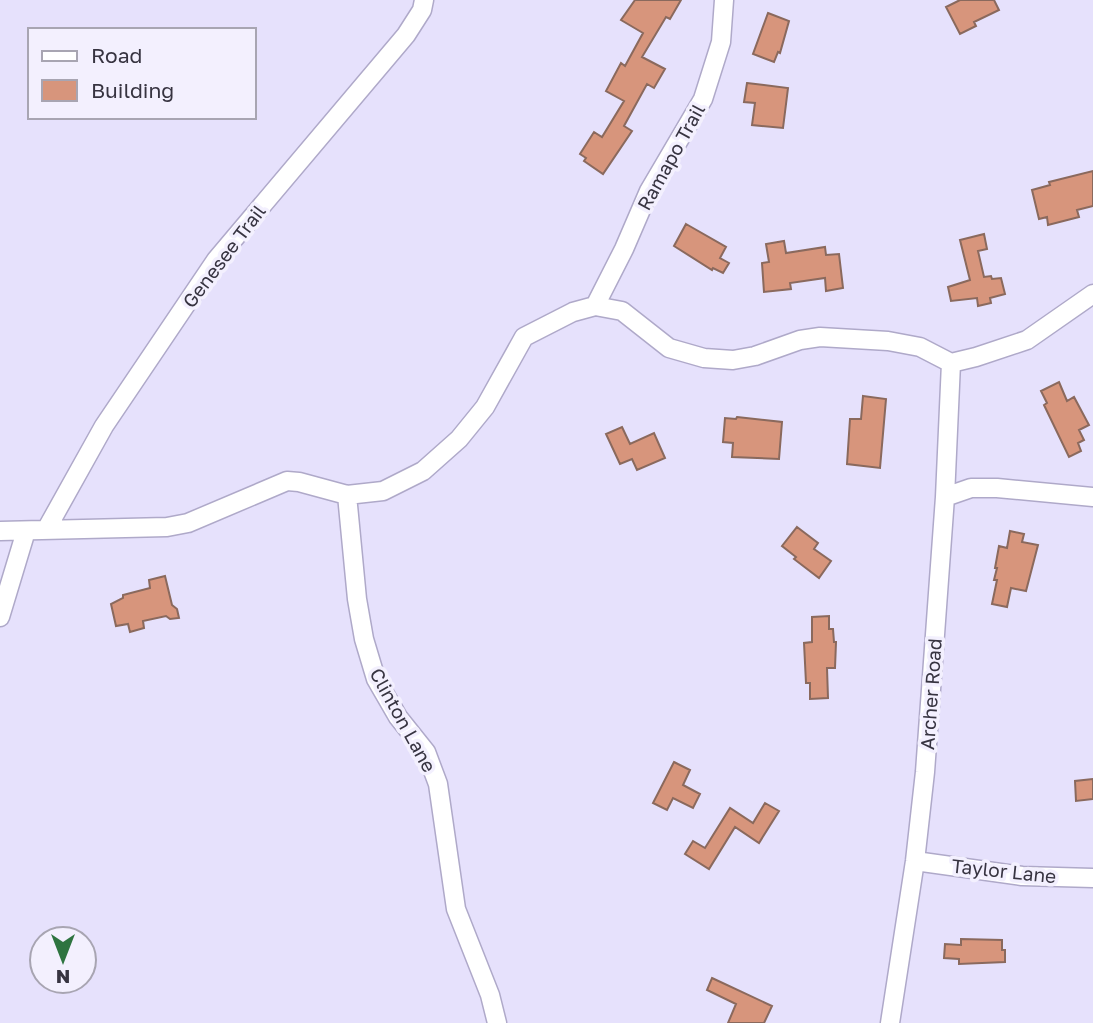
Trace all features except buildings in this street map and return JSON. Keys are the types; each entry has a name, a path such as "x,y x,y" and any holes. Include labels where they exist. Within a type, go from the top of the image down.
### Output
{"street":[{"name":"Genesee Trail","path":"46,530 104,426 216,260 406,35 422,10 425,0"},
{"name":"Ramapo Trail","path":"595,306 649,191 703,99 721,42 724,0"},
{"path":"0,531 167,527 188,523 287,481 346,495 383,491 423,471 459,439 485,407 524,337 572,312 595,306 622,311 669,348 704,358 733,360 755,356 800,340 820,337 888,341 920,347 951,363 1027,340 1093,294"},
{"name":"Archer Road","path":"890,1023 915,861 925,772 945,497 951,363"},
{"path":"945,497 971,488 997,488 1093,497"},
{"name":"Clinton Lane","path":"346,495 363,639 376,679 398,717 426,752 438,784 456,909 491,995 497,1023"},
{"path":"0,617 26,531"},
{"name":"Taylor Lane","path":"915,861 1022,876 1093,878"}]}
